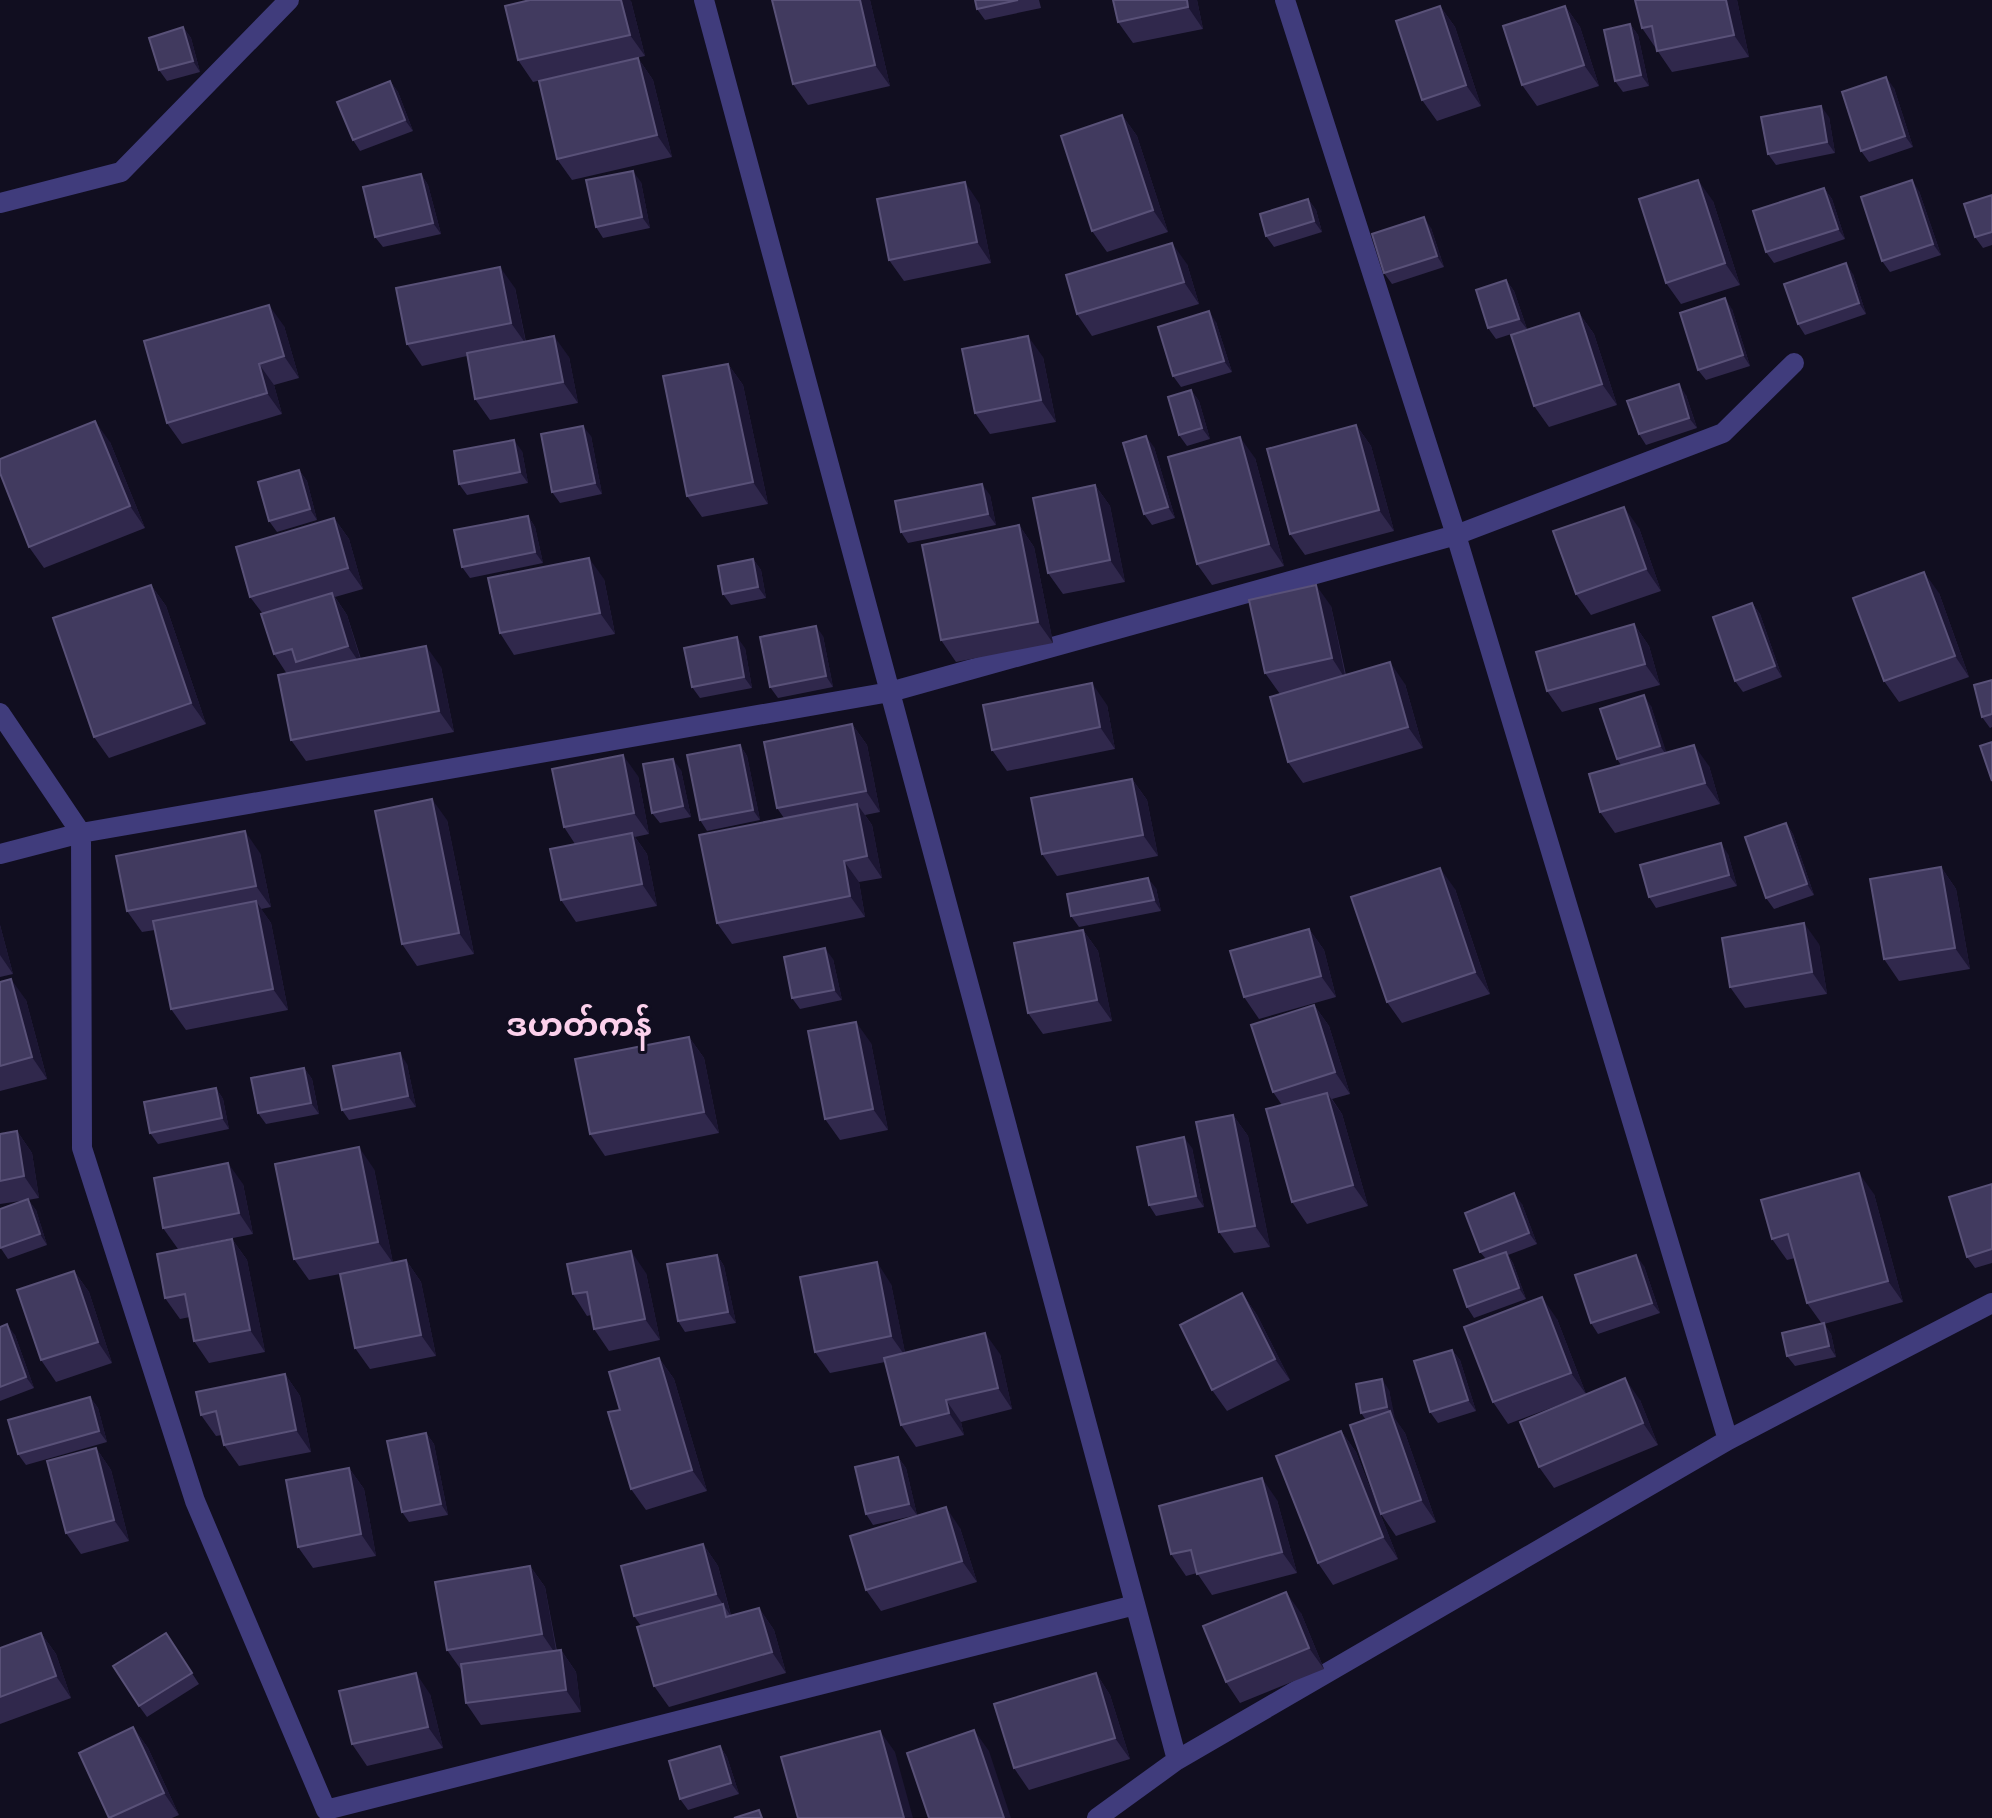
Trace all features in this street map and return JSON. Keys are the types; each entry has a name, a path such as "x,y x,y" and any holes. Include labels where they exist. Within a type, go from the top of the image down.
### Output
{"street":[{"path":"0,203 121,172 289,0"},
{"path":"704,0 1177,1760"},
{"path":"1285,0 1456,535 1728,1440"},
{"path":"0,854 81,833 890,692 1456,535 1723,433 1794,363"},
{"path":"0,713 81,833 82,1148 195,1501 326,1810 1135,1605"},
{"path":"1097,1818 1177,1760 1728,1440 1992,1303"}],"building":[{"path":"530,0 621,0 630,35 518,60 505,6"},
{"path":"772,0 860,0 875,65 793,84"},
{"path":"975,0 1018,0 977,9"},
{"path":"1113,0 1187,0 1188,7 1118,22"},
{"path":"1635,0 1726,0 1734,35 1657,51 1652,26 1642,28"},
{"path":"1440,6 1466,85 1422,100 1396,21"},
{"path":"1565,6 1584,65 1522,85 1503,26"},
{"path":"1630,24 1641,75 1615,81 1604,30"},
{"path":"183,27 193,61 159,70 149,38"},
{"path":"638,58 657,135 557,159 539,81"},
{"path":"1886,77 1905,136 1861,151 1842,92"},
{"path":"390,81 405,120 353,140 337,102"},
{"path":"1821,106 1827,142 1768,154 1761,117"},
{"path":"1122,115 1153,210 1092,231 1061,136"},
{"path":"633,171 642,217 596,227 586,180"},
{"path":"421,174 433,223 375,237 363,187"},
{"path":"1698,180 1725,263 1666,283 1639,199"},
{"path":"1912,180 1933,244 1882,261 1861,197"},
{"path":"965,182 977,242 889,260 877,199"},
{"path":"1824,188 1838,229 1766,252 1753,211"},
{"path":"1992,195 1992,232 1975,237 1964,204"},
{"path":"1308,199 1314,221 1266,236 1260,214"},
{"path":"1424,217 1437,256 1384,273 1372,234"},
{"path":"1172,243 1184,282 1077,314 1066,275"},
{"path":"1846,263 1859,303 1798,324 1784,284"},
{"path":"500,267 511,323 407,344 396,288"},
{"path":"1506,280 1519,319 1488,328 1476,290"},
{"path":"1725,298 1743,355 1698,370 1680,313"},
{"path":"269,305 284,356 259,364 267,393 167,423 144,341"},
{"path":"1209,311 1224,361 1173,376 1158,327"},
{"path":"1579,313 1602,384 1534,406 1511,335"},
{"path":"554,336 563,382 475,399 467,353"},
{"path":"1028,336 1041,400 975,413 962,349"},
{"path":"728,364 753,482 687,496 663,376"},
{"path":"1679,384 1689,418 1639,434 1627,401"},
{"path":"1191,390 1202,428 1179,435 1168,397"},
{"path":"95,421 130,506 29,547 0,473 0,459"},
{"path":"1356,425 1379,510 1290,534 1267,449"},
{"path":"583,426 595,483 552,492 541,434"},
{"path":"1146,436 1168,507 1144,514 1123,443"},
{"path":"1240,437 1269,544 1197,564 1168,457"},
{"path":"514,440 520,472 459,484 454,451"},
{"path":"299,470 310,509 269,521 258,482"},
{"path":"982,484 988,514 901,532 895,501"},
{"path":"1095,485 1110,560 1048,573 1033,498"},
{"path":"1624,507 1646,569 1576,594 1553,531"},
{"path":"528,516 535,552 462,567 454,530"},
{"path":"334,518 348,568 250,597 236,547"},
{"path":"1019,525 1038,622 941,640 922,545"},
{"path":"589,558 600,613 500,633 488,578"},
{"path":"753,559 758,587 723,594 718,566"},
{"path":"1924,572 1955,656 1884,681 1853,598"},
{"path":"151,585 191,703 94,737 53,618"},
{"path":"1316,585 1332,658 1265,673 1249,600"},
{"path":"332,593 348,646 296,662 292,649 274,654 261,614"},
{"path":"1752,603 1775,666 1735,681 1713,617"},
{"path":"1634,624 1645,664 1547,691 1536,652"},
{"path":"816,626 826,676 770,687 760,637"},
{"path":"737,637 744,677 692,687 684,648"},
{"path":"426,646 439,711 291,740 278,675"},
{"path":"1390,662 1408,727 1288,762 1270,697"},
{"path":"1992,680 1992,714 1982,717 1974,685"},
{"path":"1092,683 1100,727 992,750 983,705"},
{"path":"1644,695 1660,746 1617,759 1600,709"},
{"path":"852,724 866,791 777,808 764,742"},
{"path":"1992,742 1992,781 1980,746"},
{"path":"740,745 753,810 700,820 687,755"},
{"path":"1694,745 1705,783 1600,812 1589,774"},
{"path":"623,755 634,813 564,827 552,769"},
{"path":"673,759 683,806 652,813 643,764"},
{"path":"1132,779 1143,835 1042,854 1031,798"},
{"path":"432,799 459,933 402,944 375,811"},
{"path":"857,804 867,856 844,861 850,896 717,923 699,835"},
{"path":"1786,823 1807,884 1766,898 1745,837"},
{"path":"245,831 256,886 127,911 116,856"},
{"path":"632,833 642,884 561,900 550,849"},
{"path":"1721,843 1729,875 1649,897 1640,865"},
{"path":"1941,867 1955,948 1884,959 1870,879"},
{"path":"1440,868 1475,972 1387,1002 1351,897"},
{"path":"1148,878 1154,900 1071,916 1067,894"},
{"path":"256,901 273,989 171,1009 153,921"},
{"path":"1804,923 1812,972 1730,987 1722,938"},
{"path":"1309,929 1321,976 1244,997 1230,951"},
{"path":"1083,930 1097,1000 1028,1013 1014,943"},
{"path":"825,948 834,990 792,998 784,957"},
{"path":"11,979 32,1057 0,1066 0,982"},
{"path":"1314,1005 1335,1072 1273,1092 1251,1025"},
{"path":"856,1022 873,1109 825,1119 808,1031"},
{"path":"689,1037 704,1112 590,1134 575,1059"},
{"path":"400,1053 408,1096 342,1110 333,1066"},
{"path":"304,1068 311,1103 258,1113 251,1078"},
{"path":"216,1088 222,1118 150,1133 144,1102"},
{"path":"1327,1093 1353,1185 1292,1202 1266,1109"},
{"path":"1233,1115 1255,1226 1219,1232 1196,1122"},
{"path":"17,1131 24,1176 0,1181 0,1134"},
{"path":"1184,1137 1196,1196 1149,1205 1137,1147"},
{"path":"359,1147 378,1242 294,1259 275,1164"},
{"path":"228,1163 239,1213 163,1228 154,1178"},
{"path":"1859,1173 1888,1281 1807,1303 1788,1234 1772,1239 1761,1200"},
{"path":"1992,1184 1992,1249 1967,1257 1949,1197"},
{"path":"1514,1193 1529,1233 1480,1252 1465,1213"},
{"path":"28,1199 40,1234 0,1248 0,1209"},
{"path":"232,1239 250,1330 194,1341 185,1294 165,1298 157,1254"},
{"path":"631,1251 645,1319 594,1329 587,1292 573,1294 567,1264"},
{"path":"1506,1252 1519,1288 1467,1307 1454,1270"},
{"path":"717,1255 728,1312 678,1321 667,1264"},
{"path":"1636,1255 1652,1303 1591,1323 1575,1275"},
{"path":"406,1260 421,1335 355,1348 340,1274"},
{"path":"877,1262 891,1336 815,1352 800,1277"},
{"path":"74,1271 98,1342 41,1360 17,1290"},
{"path":"1242,1293 1275,1359 1212,1390 1180,1325"},
{"path":"1542,1297 1571,1373 1493,1402 1464,1327"},
{"path":"1824,1323 1829,1346 1787,1356 1782,1333"},
{"path":"7,1324 26,1377 0,1387 0,1327"},
{"path":"985,1333 998,1388 946,1400 949,1413 901,1425 884,1358"},
{"path":"1452,1350 1468,1400 1430,1412 1414,1361"},
{"path":"659,1358 692,1470 631,1489 608,1412 620,1410 609,1372"},
{"path":"285,1374 296,1430 224,1445 216,1411 201,1415 196,1392"},
{"path":"1625,1378 1643,1423 1539,1467 1520,1422"},
{"path":"1382,1379 1387,1407 1361,1413 1356,1384"},
{"path":"90,1397 99,1431 18,1454 8,1420"},
{"path":"1390,1411 1421,1500 1381,1514 1350,1425"},
{"path":"1341,1431 1383,1537 1318,1563 1276,1456"},
{"path":"426,1433 441,1504 402,1512 387,1441"},
{"path":"96,1448 114,1520 66,1533 47,1461"},
{"path":"898,1457 909,1504 866,1514 855,1467"},
{"path":"349,1468 361,1534 298,1547 286,1480"},
{"path":"1262,1478 1282,1552 1197,1574 1191,1550 1171,1554 1159,1506"},
{"path":"946,1507 962,1561 866,1590 850,1536"},
{"path":"703,1544 716,1594 634,1616 621,1566"},
{"path":"530,1566 542,1634 447,1650 435,1582"},
{"path":"1286,1592 1309,1648 1226,1682 1203,1626"},
{"path":"723,1604 726,1617 759,1608 772,1652 654,1686 637,1627"},
{"path":"41,1633 56,1676 0,1697 0,1648"},
{"path":"166,1633 192,1673 139,1706 113,1666"},
{"path":"561,1650 566,1690 466,1703 461,1664"},
{"path":"416,1673 428,1727 352,1744 339,1691"},
{"path":"1096,1673 1115,1738 1014,1768 994,1704"},
{"path":"133,1727 164,1793 109,1818 79,1753"},
{"path":"974,1730 1004,1818 929,1818 907,1753"},
{"path":"880,1731 904,1818 798,1818 781,1757"},
{"path":"720,1746 731,1783 680,1799 669,1761"},
{"path":"759,1810 762,1818 734,1818"}],"district":[{"name":"ဒဟတ်ကန်","path":"579,1025"}]}
